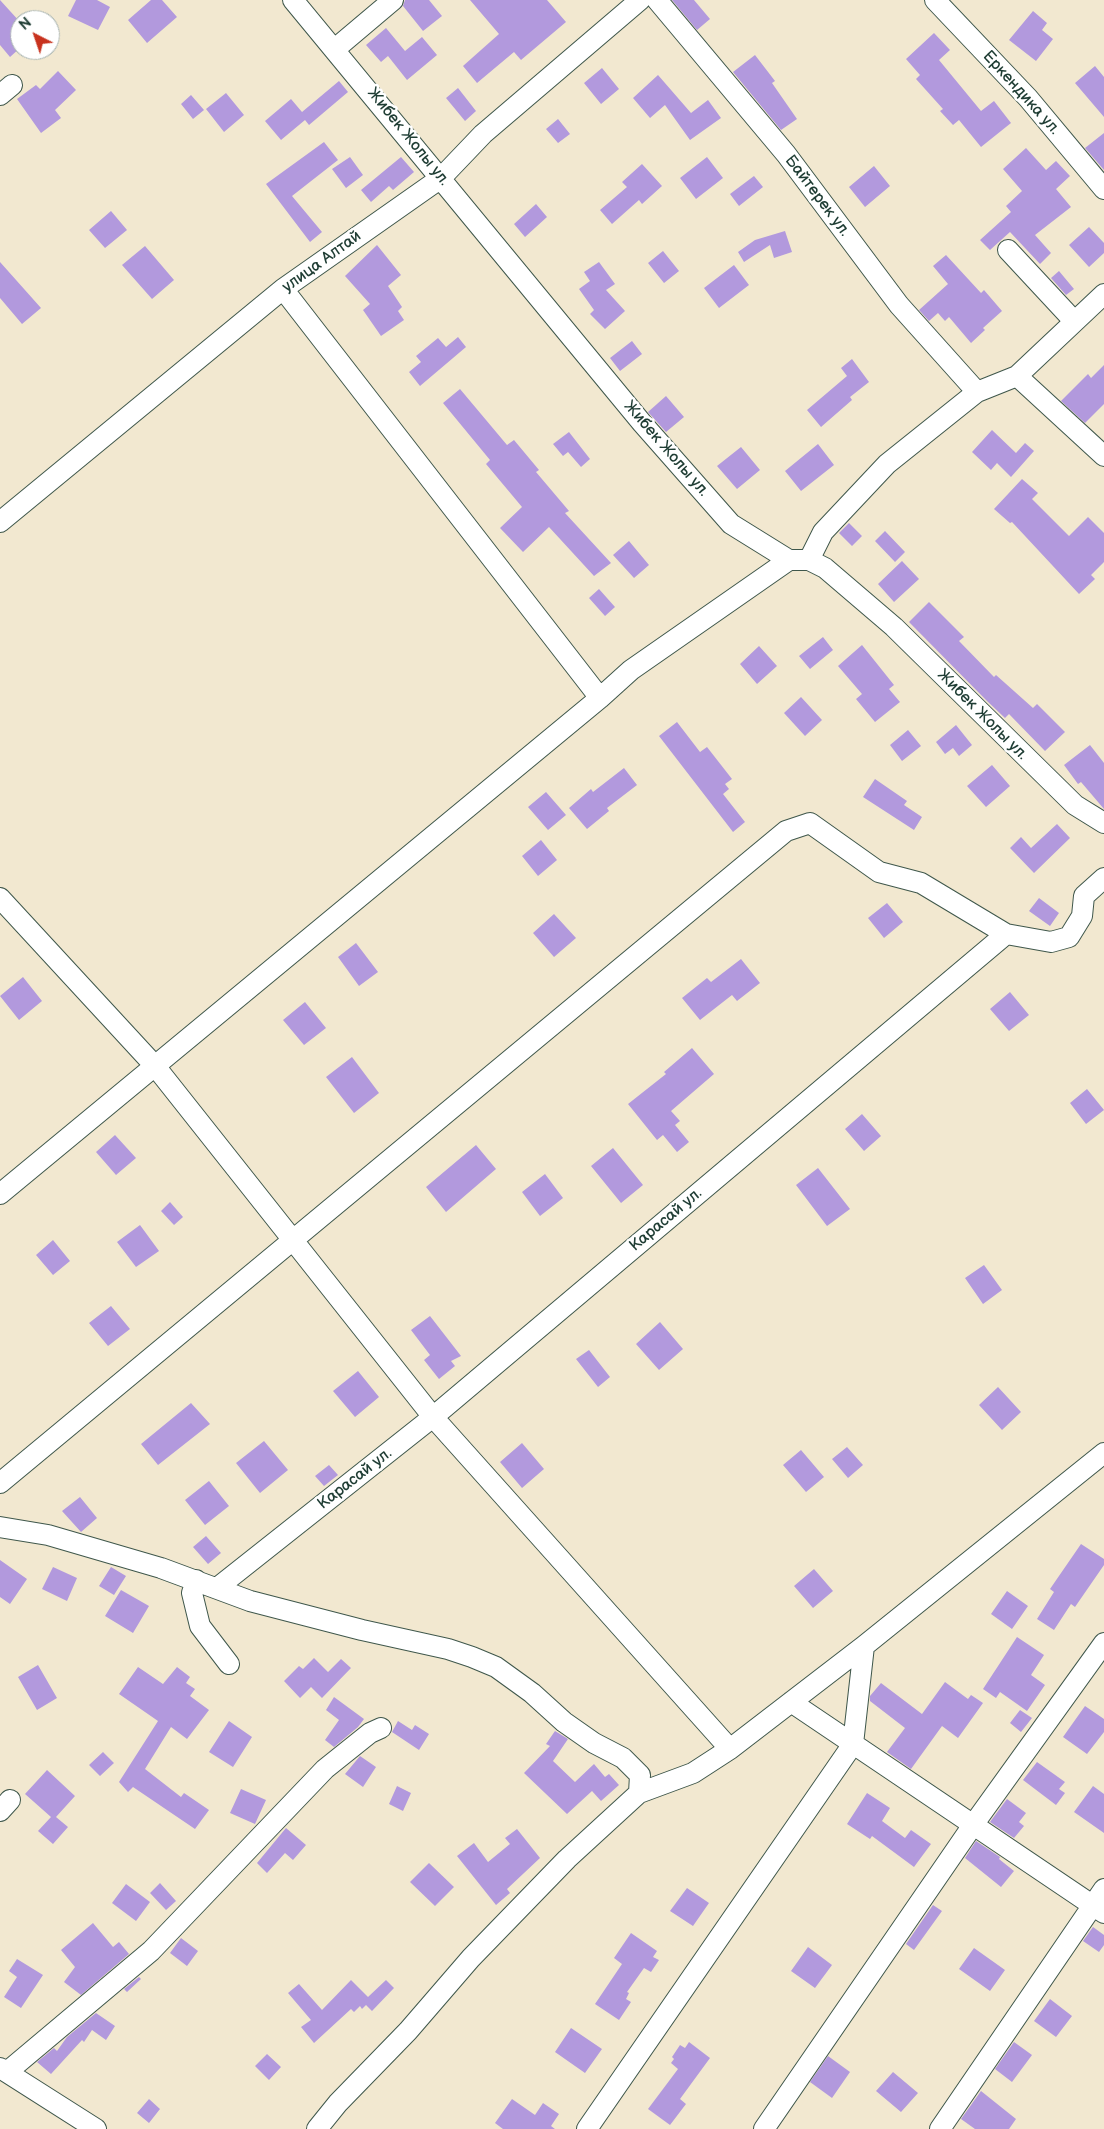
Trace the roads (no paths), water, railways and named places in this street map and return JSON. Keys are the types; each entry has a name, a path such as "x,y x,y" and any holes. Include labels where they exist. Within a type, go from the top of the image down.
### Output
{"street":[{"name":"Жибек Жолы ул.","path":"293,0 642,423 725,517 732,524 799,560 825,568 894,626 1034,767 1075,805 1104,823"},
{"path":"335,49 393,0"},
{"name":"улица Алтай","path":"0,522 283,289 441,178 483,134 640,0"},
{"name":"Байтерек ул.","path":"657,0 786,154 899,305 977,392"},
{"name":"Еркендика ул.","path":"935,0 1028,98 1104,189"},
{"path":"1008,250 1074,321"},
{"path":"283,289 600,698"},
{"path":"0,1194 600,698 631,670 799,560 887,464 977,392 1017,376 1104,294"},
{"path":"1017,376 1104,456"},
{"path":"0,1483 786,831 810,822 878,872 921,883 1006,934 1051,942 1070,937 1082,916 1084,896 1104,878"},
{"path":"0,898 155,1066 433,1417 730,1749"},
{"name":"Карасай ул.","path":"217,1588 433,1417 1006,934"},
{"path":"317,2129 338,2103 408,2032 471,1958 567,1859 638,1793 693,1772 730,1749 864,1646 1104,1453"},
{"path":"0,1528 48,1535 196,1580 250,1601 448,1649 496,1667 532,1693 564,1722 594,1743 623,1758 640,1775 638,1793"},
{"path":"196,1580 192,1593 200,1626 229,1664"},
{"path":"764,2129 974,1825 1104,1643"},
{"path":"587,2129 853,1744 864,1646"},
{"path":"791,1702 1098,1909"},
{"path":"86,2126 3,2070 151,1951 325,1769 370,1733 381,1728"},
{"path":"940,2129 1098,1909 1104,1889"}]}
